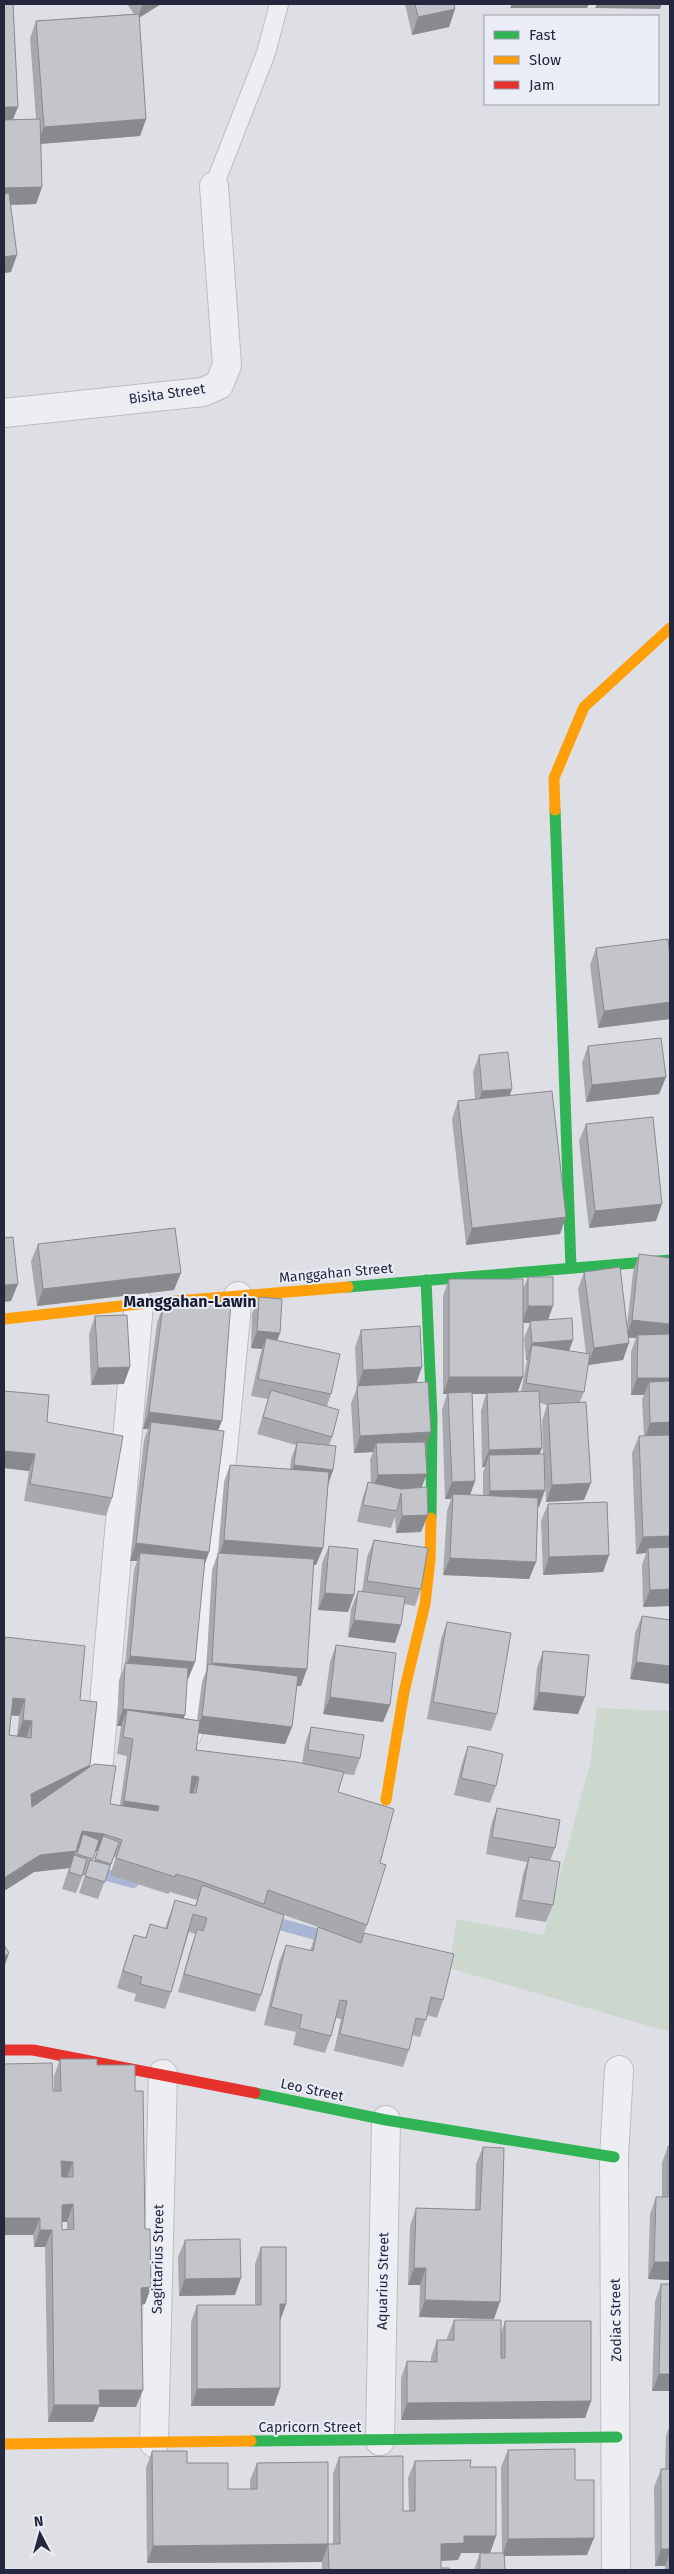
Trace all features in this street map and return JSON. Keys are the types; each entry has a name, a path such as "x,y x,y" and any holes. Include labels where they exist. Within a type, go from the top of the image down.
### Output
{"street":[{"name":"Bisita Street","path":"4,413 203,392 219,385 227,365 214,186"},
{"path":"571,1268 554,778 584,707 670,628"},
{"name":"Manggahan Street","path":"4,1319 139,1304 670,1260"},
{"path":"386,1800 404,1692 425,1604 430,1560 431,1402 426,1280"},
{"path":"188,1734 224,1449 238,1296"},
{"path":"97,1783 139,1304"},
{"name":"Leo Street","path":"4,2050 34,2050 386,2120 614,2157"},
{"name":"Zodiac Street","path":"616,2570 617,2437 614,2157 619,2070"},
{"name":"Sagittarius Street","path":"154,2443 162,2074"},
{"name":"Aquarius Street","path":"380,2441 386,2120"},
{"name":"Capricorn Street","path":"4,2444 617,2437"}],"lane":[{"path":"214,186 266,53 279,4"}],"shaded area":[{"path":"597,1708 670,1711 670,2032 449,1968 457,1919 544,1935 590,1763"}],"building":[{"path":"4,4 13,4 18,107 4,107"},
{"path":"415,4 454,4 455,9 418,17"},
{"path":"139,14 146,119 44,127 36,21"},
{"path":"40,119 42,187 4,188 4,120"},
{"path":"9,193 17,255 4,257 4,194"},
{"path":"668,939 670,1002 604,1011 596,948"},
{"path":"661,1038 666,1077 592,1085 588,1046"},
{"path":"508,1052 512,1089 482,1091 479,1055"},
{"path":"552,1091 566,1217 472,1228 458,1101"},
{"path":"653,1117 662,1204 595,1211 586,1124"},
{"path":"175,1228 181,1273 43,1289 38,1244"},
{"path":"13,1237 18,1284 4,1285 4,1238"},
{"path":"639,1254 670,1258 670,1324 632,1320"},
{"path":"620,1267 629,1343 594,1348 584,1272"},
{"path":"528,1277 553,1277 553,1306 528,1306"},
{"path":"449,1279 523,1279 523,1377 449,1377"},
{"path":"259,1297 282,1299 280,1333 257,1331"},
{"path":"231,1301 222,1421 149,1412 163,1306"},
{"path":"127,1315 130,1367 98,1368 95,1316"},
{"path":"572,1318 573,1340 532,1343 530,1321"},
{"path":"420,1326 422,1367 363,1370 361,1330"},
{"path":"670,1334 670,1378 637,1378 638,1335"},
{"path":"266,1338 340,1354 331,1394 258,1379"},
{"path":"532,1345 590,1354 584,1392 526,1383"},
{"path":"670,1381 670,1422 650,1423 649,1382"},
{"path":"428,1382 431,1432 360,1436 357,1386"},
{"path":"271,1390 339,1410 332,1437 263,1417"},
{"path":"4,1391 49,1395 47,1422 123,1436 112,1498 30,1484 35,1454 4,1451"},
{"path":"539,1391 542,1448 489,1450 487,1393"},
{"path":"472,1392 475,1481 452,1482 448,1393"},
{"path":"586,1402 591,1483 552,1485 548,1404"},
{"path":"151,1422 224,1431 209,1552 136,1543"},
{"path":"670,1435 670,1536 643,1537 639,1436"},
{"path":"297,1442 336,1446 333,1470 294,1465"},
{"path":"425,1442 427,1474 378,1475 376,1443"},
{"path":"544,1454 545,1490 490,1491 489,1455"},
{"path":"230,1465 329,1472 323,1548 224,1540"},
{"path":"368,1482 401,1489 427,1487 428,1515 402,1516 401,1493 397,1511 363,1505"},
{"path":"453,1494 538,1498 536,1562 450,1558"},
{"path":"607,1502 609,1555 549,1557 548,1504"},
{"path":"374,1540 428,1548 421,1589 367,1581"},
{"path":"329,1546 358,1549 354,1595 325,1593"},
{"path":"670,1547 670,1589 650,1590 648,1548"},
{"path":"140,1553 205,1559 195,1662 130,1656"},
{"path":"218,1553 314,1559 307,1669 212,1663"},
{"path":"358,1591 405,1597 401,1625 354,1620"},
{"path":"642,1616 670,1620 670,1666 636,1662"},
{"path":"447,1622 511,1633 497,1714 433,1702"},
{"path":"5,1637 85,1646 80,1700 97,1702 90,1765 31,1794 32,1807 94,1764 116,1766 110,1804 158,1811 159,1806 124,1801 133,1739 123,1737 127,1710 200,1721 196,1750 296,1762 344,1772 338,1792 394,1809 380,1863 386,1865 367,1925 268,1890 264,1904 197,1880 176,1874 175,1877 116,1858 122,1840 104,1834 82,1831 76,1851 40,1855 4,1878","holes":["13,1698 25,1699 23,1720 32,1721 31,1738 9,1735","192,1776 199,1777 196,1793 190,1793"]},
{"path":"336,1645 396,1653 390,1705 330,1697"},
{"path":"543,1651 589,1655 585,1697 539,1692"},
{"path":"125,1663 188,1668 185,1715 123,1709"},
{"path":"208,1664 298,1676 292,1727 202,1716"},
{"path":"311,1727 364,1735 360,1758 308,1750"},
{"path":"468,1746 503,1754 496,1786 461,1778"},
{"path":"497,1808 560,1820 555,1848 492,1837"},
{"path":"83,1834 99,1840 93,1859 77,1854"},
{"path":"103,1836 119,1842 111,1864 95,1859"},
{"path":"74,1855 87,1859 82,1876 69,1872"},
{"path":"529,1857 560,1862 553,1905 521,1900"},
{"path":"90,1860 110,1865 105,1882 85,1876"},
{"path":"202,1885 284,1915 261,1995 184,1974 197,1929 203,1931 207,1918 193,1914 171,1992 140,1984 142,1977 123,1971 134,1935 146,1938 150,1924 167,1929 175,1900 196,1906"},
{"path":"318,1927 361,1943 364,1933 454,1954 443,2000 431,1997 426,2020 416,2018 409,2050 340,2034 347,2001 340,2000 331,2036 299,2028 302,2015 271,2007 286,1945 313,1951"},
{"path":"4,1945 9,1953 4,1957"},
{"path":"60,2059 97,2059 97,2065 135,2065 135,2091 143,2091 145,2229 150,2229 151,2287 141,2288 143,2390 99,2390 100,2405 54,2405 52,2230 40,2230 40,2218 4,2218 4,2064 52,2063 53,2091 61,2091","holes":["61,2161 73,2162 73,2177 62,2177","73,2204 74,2229 62,2230 62,2205"]},
{"path":"668,2146 670,2146 670,2262 654,2262 656,2197 668,2197"},
{"path":"483,2147 504,2148 500,2302 425,2300 426,2268 414,2268 416,2208 480,2210"},
{"path":"240,2239 241,2278 185,2279 185,2240"},
{"path":"261,2247 286,2247 286,2304 280,2304 280,2388 197,2389 197,2305 261,2305"},
{"path":"661,2284 670,2284 670,2374 659,2374"},
{"path":"454,2320 501,2320 501,2358 505,2358 505,2321 591,2321 591,2401 407,2403 407,2361 437,2362 437,2340 454,2340"},
{"path":"575,2449 575,2480 594,2480 594,2538 508,2539 508,2450"},
{"path":"152,2451 187,2451 187,2463 228,2463 228,2489 257,2489 257,2463 328,2462 328,2544 153,2546"},
{"path":"403,2456 403,2511 415,2511 415,2461 471,2460 470,2467 496,2467 496,2536 464,2536 464,2543 441,2544 441,2568 449,2568 449,2570 329,2570 328,2544 340,2544 339,2457"},
{"path":"661,2469 670,2469 670,2549 661,2549"},
{"path":"480,2553 504,2553 505,2570 480,2570"}],"waterway":[{"path":"92,1871 133,1882"},
{"path":"265,1920 330,1938"}],"traffic: fast":[{"path":"555,810 571,1268"},
{"path":"348,1287 670,1260"},
{"path":"426,1280 432,1418 431,1518"},
{"path":"255,2093 386,2120 614,2157"},
{"path":"251,2441 617,2437"}],"traffic: slow":[{"path":"555,810 554,778 584,707 670,628"},
{"path":"4,1319 139,1304 348,1287"},
{"path":"386,1800 404,1692 425,1604 430,1560 431,1518"},
{"path":"4,2444 251,2441"}],"traffic: jam":[{"path":"4,2050 33,2050 255,2093"}],"district":[{"name":"Manggahan-Lawin","path":"190,1301"}]}
